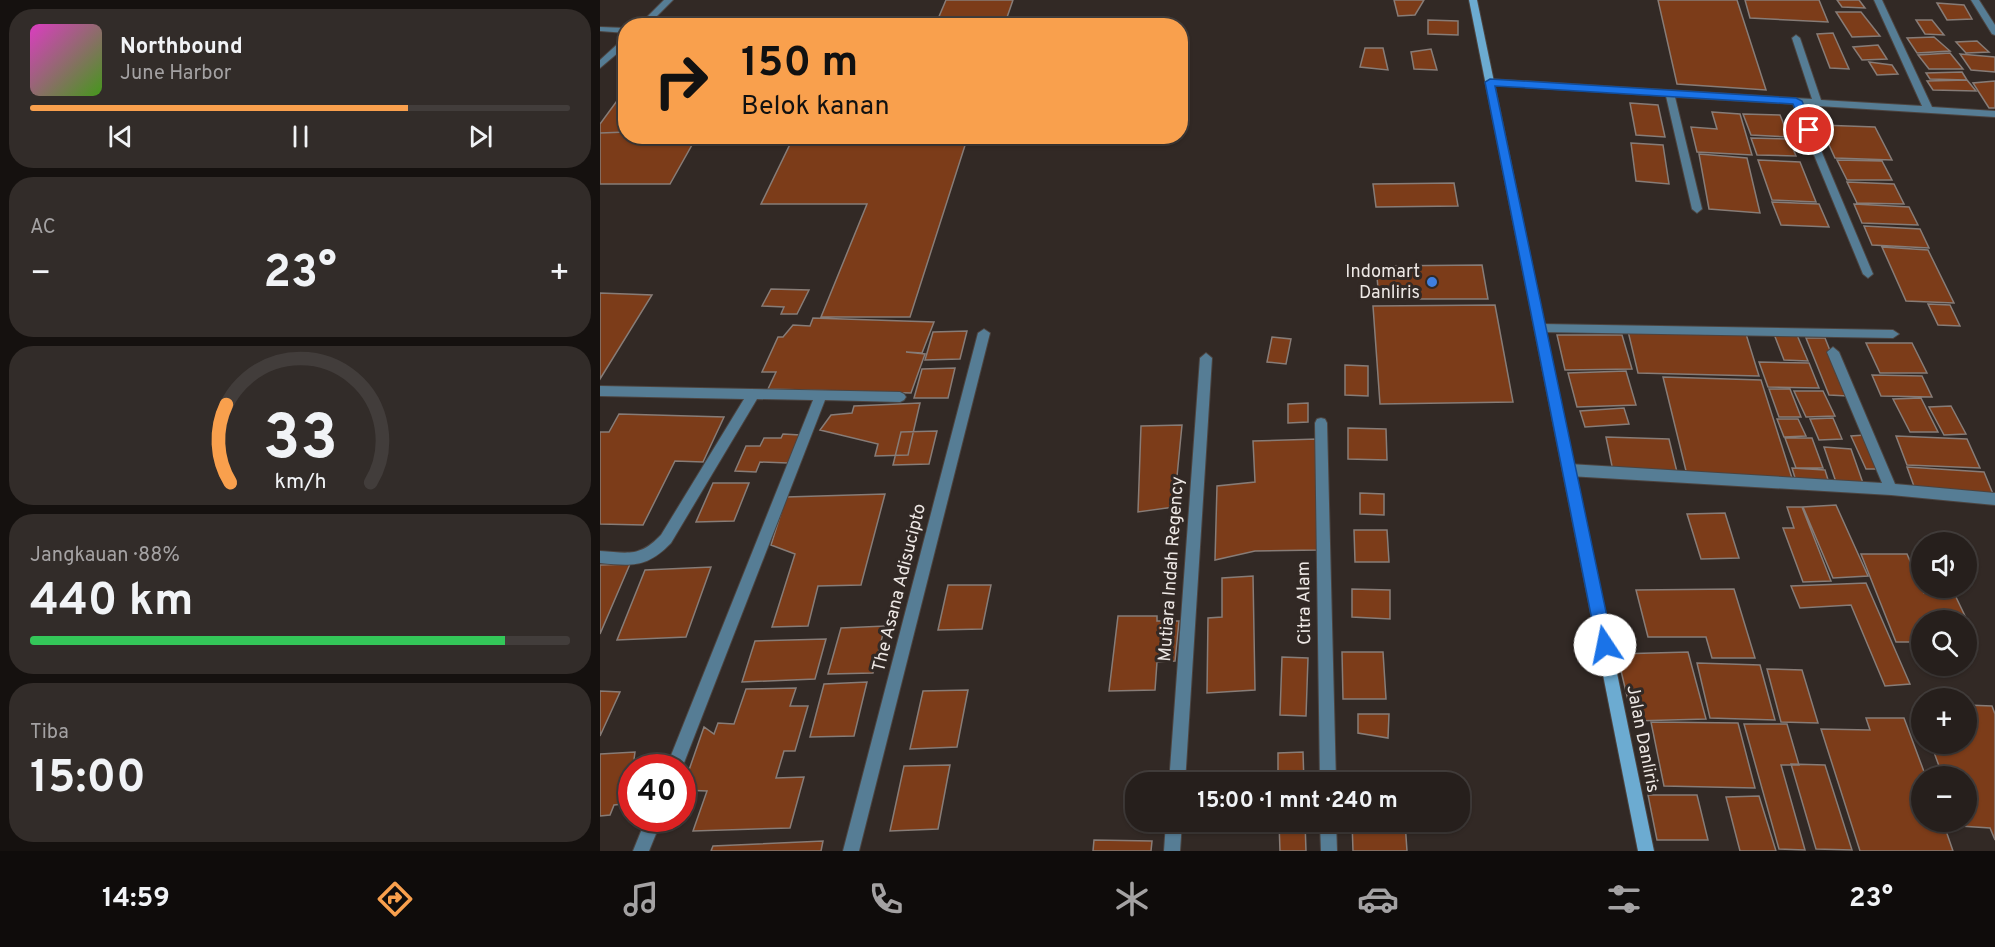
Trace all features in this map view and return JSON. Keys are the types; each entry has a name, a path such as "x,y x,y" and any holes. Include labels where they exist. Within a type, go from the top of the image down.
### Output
{"street":[{"path":"650,18 669,0"},
{"name":"Jalan Danliris","path":"1473,0 1646,851"},
{"path":"1878,0 1928,109"},
{"path":"1975,0 1995,32"},
{"path":"600,29 618,30"},
{"path":"1796,38 1817,102"},
{"path":"600,65 618,48"},
{"path":"1490,82 1995,114"},
{"path":"1670,93 1697,209"},
{"path":"1796,101 1868,274"},
{"path":"1540,328 1893,334"},
{"name":"The Asana Adisucipto","path":"851,851 984,333"},
{"path":"1833,352 1892,489"},
{"name":"Mutiara Indah Regency","path":"1178,772 1206,358"},
{"path":"600,391 900,397"},
{"path":"600,557 643,559 655,552 666,539 753,395"},
{"path":"680,754 821,396"},
{"name":"Citra Alam","path":"1321,423 1328,772"},
{"path":"1569,470 1892,489 1995,499"},
{"path":"641,851 649,832"},
{"path":"1172,851 1173,832"},
{"path":"1328,832 1329,851"}],"building":[{"path":"946,0 1013,0 1007,18 938,18"},
{"path":"1394,0 1424,0 1415,15 1398,16"},
{"path":"1658,0 1737,0 1766,90 1677,84"},
{"path":"1745,0 1819,0 1828,22 1750,18"},
{"path":"1837,0 1859,0 1865,8 1842,7"},
{"path":"1937,3 1964,5 1972,19 1947,20"},
{"path":"1836,12 1861,12 1880,36 1852,37"},
{"path":"1428,20 1458,21 1458,35 1428,34"},
{"path":"1916,20 1932,20 1944,35 1925,34"},
{"path":"1833,33 1849,69 1830,68 1817,34"},
{"path":"1934,37 1950,51 1917,53 1907,38"},
{"path":"1977,41 1989,52 1966,53 1956,42"},
{"path":"1878,45 1887,59 1862,60 1853,47"},
{"path":"1365,48 1383,48 1388,70 1360,67"},
{"path":"1431,49 1437,70 1414,69 1411,52"},
{"path":"1950,53 1963,69 1929,69 1918,55"},
{"path":"1960,54 1995,57 1995,72 1971,70"},
{"path":"1869,62 1892,65 1898,74 1877,75"},
{"path":"1962,72 1967,80 1930,79 1926,73"},
{"path":"1967,80 1976,91 1933,90 1927,81"},
{"path":"1995,81 1995,108 1989,108 1973,83"},
{"path":"618,99 618,132 600,133 600,124"},
{"path":"1630,103 1658,105 1665,137 1636,135"},
{"path":"1712,112 1740,114 1752,155 1697,152 1691,127 1717,129"},
{"path":"1743,114 1780,115 1789,137 1751,135"},
{"path":"1820,125 1875,127 1892,160 1835,158"},
{"path":"618,132 618,144 692,144 670,184 600,184 600,133"},
{"path":"1751,138 1789,139 1796,156 1757,155"},
{"path":"1631,143 1663,145 1669,184 1636,181"},
{"path":"790,144 965,144 910,317 821,317 867,204 761,204"},
{"path":"1699,154 1747,158 1760,213 1709,209"},
{"path":"1758,160 1800,162 1816,202 1772,200"},
{"path":"1837,160 1882,161 1892,180 1847,180"},
{"path":"1847,182 1894,184 1904,204 1857,203"},
{"path":"1454,183 1458,206 1376,207 1373,184"},
{"path":"1772,202 1819,204 1829,227 1781,225"},
{"path":"1854,204 1909,207 1918,225 1862,223"},
{"path":"1864,226 1920,229 1929,248 1872,245"},
{"path":"1882,247 1928,250 1954,303 1906,301"},
{"name":"Indomart Danliris","path":"1482,265 1488,299 1379,299 1376,266"},
{"path":"771,289 809,290 797,314 781,314 784,307 762,306"},
{"path":"600,293 652,295 600,379"},
{"path":"1928,304 1950,305 1960,326 1938,325"},
{"path":"1495,305 1513,402 1380,404 1373,306"},
{"path":"813,318 934,322 922,353 906,352 925,354 911,393 768,389 776,372 762,372 778,337 783,337 793,325 810,326"},
{"path":"967,331 960,359 925,360 933,332"},
{"path":"1628,331 1746,334 1759,376 1638,373"},
{"path":"1774,334 1797,335 1808,361 1784,360"},
{"path":"1557,335 1622,335 1632,369 1565,370"},
{"path":"1272,337 1291,339 1286,364 1267,362"},
{"path":"1806,338 1825,338 1848,396 1829,395"},
{"path":"1866,343 1912,343 1927,373 1880,373"},
{"path":"1759,362 1809,363 1819,388 1768,387"},
{"path":"1345,365 1368,366 1368,396 1345,395"},
{"path":"955,368 948,398 914,398 922,369"},
{"path":"1626,371 1636,405 1577,407 1568,373"},
{"path":"1872,375 1922,376 1932,397 1881,396"},
{"path":"1663,377 1761,380 1792,478 1687,475"},
{"path":"1769,389 1790,389 1801,417 1779,417"},
{"path":"1794,391 1823,391 1835,416 1806,417"},
{"path":"1921,398 1938,432 1910,432 1893,399"},
{"path":"920,403 908,455 875,456 878,444 820,430 831,415 852,413 854,406"},
{"path":"1308,403 1308,422 1288,423 1288,404"},
{"path":"1951,406 1966,434 1944,435 1929,407"},
{"path":"1624,408 1629,424 1585,427 1580,411"},
{"path":"619,414 724,417 703,462 675,461 643,525 600,524 600,432 609,432"},
{"path":"1833,418 1842,439 1819,440 1810,419"},
{"path":"1777,419 1798,419 1806,436 1784,437"},
{"path":"1182,425 1174,507 1138,512 1141,426"},
{"path":"1348,428 1386,429 1387,460 1348,459"},
{"path":"937,431 929,464 893,465 901,432"},
{"path":"783,434 800,435 788,463 760,462 756,472 735,471 746,446 760,446 764,438 781,438"},
{"path":"1865,435 1881,469 1866,469 1851,436"},
{"path":"1896,436 1967,439 1980,468 1907,465"},
{"path":"1606,437 1669,439 1677,472 1613,471"},
{"path":"1785,438 1812,438 1823,468 1796,468"},
{"path":"1317,439 1318,550 1255,551 1215,560 1217,486 1255,482 1253,441"},
{"path":"1824,447 1851,449 1864,486 1837,485"},
{"path":"1907,467 1984,472 1993,494 1915,489"},
{"path":"1792,468 1825,470 1829,483 1796,481"},
{"path":"713,483 749,483 734,521 696,522"},
{"path":"1360,493 1384,494 1384,515 1360,514"},
{"path":"885,494 861,585 818,586 808,626 772,627 795,554 771,545 786,497"},
{"path":"1836,505 1868,576 1833,578 1803,507"},
{"path":"1787,507 1802,507 1831,581 1803,582 1783,528 1794,528"},
{"path":"1725,513 1739,558 1701,559 1687,514"},
{"path":"1354,530 1387,530 1389,562 1355,562"},
{"path":"1861,554 1907,554 1911,563 1911,598 1956,598 1962,610 1911,610 1911,642 1896,642"},
{"path":"630,564 600,634 600,565"},
{"path":"711,567 686,637 617,640 645,570"},
{"path":"1253,576 1255,690 1207,693 1208,618 1222,617 1222,578"},
{"path":"1866,583 1910,684 1885,686 1851,605 1800,608 1791,586"},
{"path":"948,585 991,585 982,629 938,630"},
{"path":"1352,589 1390,590 1390,619 1352,617"},
{"path":"1734,589 1755,658 1712,658 1706,637 1648,637 1636,590"},
{"path":"1118,616 1157,616 1157,621 1179,621 1175,661 1157,662 1155,690 1109,691"},
{"path":"885,626 873,673 828,674 841,628"},
{"path":"826,639 815,679 742,682 755,641"},
{"path":"1342,652 1383,652 1386,699 1343,699"},
{"path":"1688,652 1706,719 1633,721 1617,654"},
{"path":"1282,657 1308,658 1306,716 1280,715"},
{"path":"1697,663 1760,665 1775,720 1710,718"},
{"path":"1767,669 1802,670 1818,723 1781,722"},
{"path":"867,682 854,736 810,737 824,684"},
{"path":"796,688 790,706 808,706 795,751 784,751 776,778 804,777 790,828 696,831 696,822 707,791 696,791 695,754 704,727 714,734 718,723 734,724 746,689"},
{"path":"968,690 957,747 910,749 923,691"},
{"path":"600,691 620,692 600,736"},
{"path":"1977,705 1992,706 1995,714 1995,840 1990,828 1977,827 1977,766 1939,766 1935,754 1977,754"},
{"path":"1358,714 1389,714 1388,738 1358,733"},
{"path":"1866,718 1904,718 1911,737 1911,754 1917,754 1922,766 1911,766 1911,832 1946,832 1953,851 1860,851 1821,729 1870,730"},
{"path":"1651,722 1738,723 1755,788 1664,786"},
{"path":"1744,724 1787,724 1799,765 1781,765 1805,850 1779,849"},
{"path":"635,752 635,754 618,754 618,805 614,805 610,815 600,816 600,754"},
{"path":"1303,752 1304,772 1278,772 1278,753"},
{"path":"1791,764 1825,765 1852,850 1816,849"},
{"path":"950,765 938,829 890,831 904,766"},
{"path":"1648,795 1697,795 1708,840 1657,840"},
{"path":"1759,796 1776,851 1740,851 1726,797"},
{"path":"1279,832 1305,832 1306,851 1280,851"},
{"path":"1352,832 1406,832 1407,851 1353,851"},
{"path":"1094,840 1152,841 1151,851 1093,851"},
{"path":"823,841 821,851 711,851 713,846"}],"place":[{"name":"Indomart Danliris","path":"1432,282"}],"route":[{"path":"1605,645 1490,82 1796,101 1809,130"}]}
